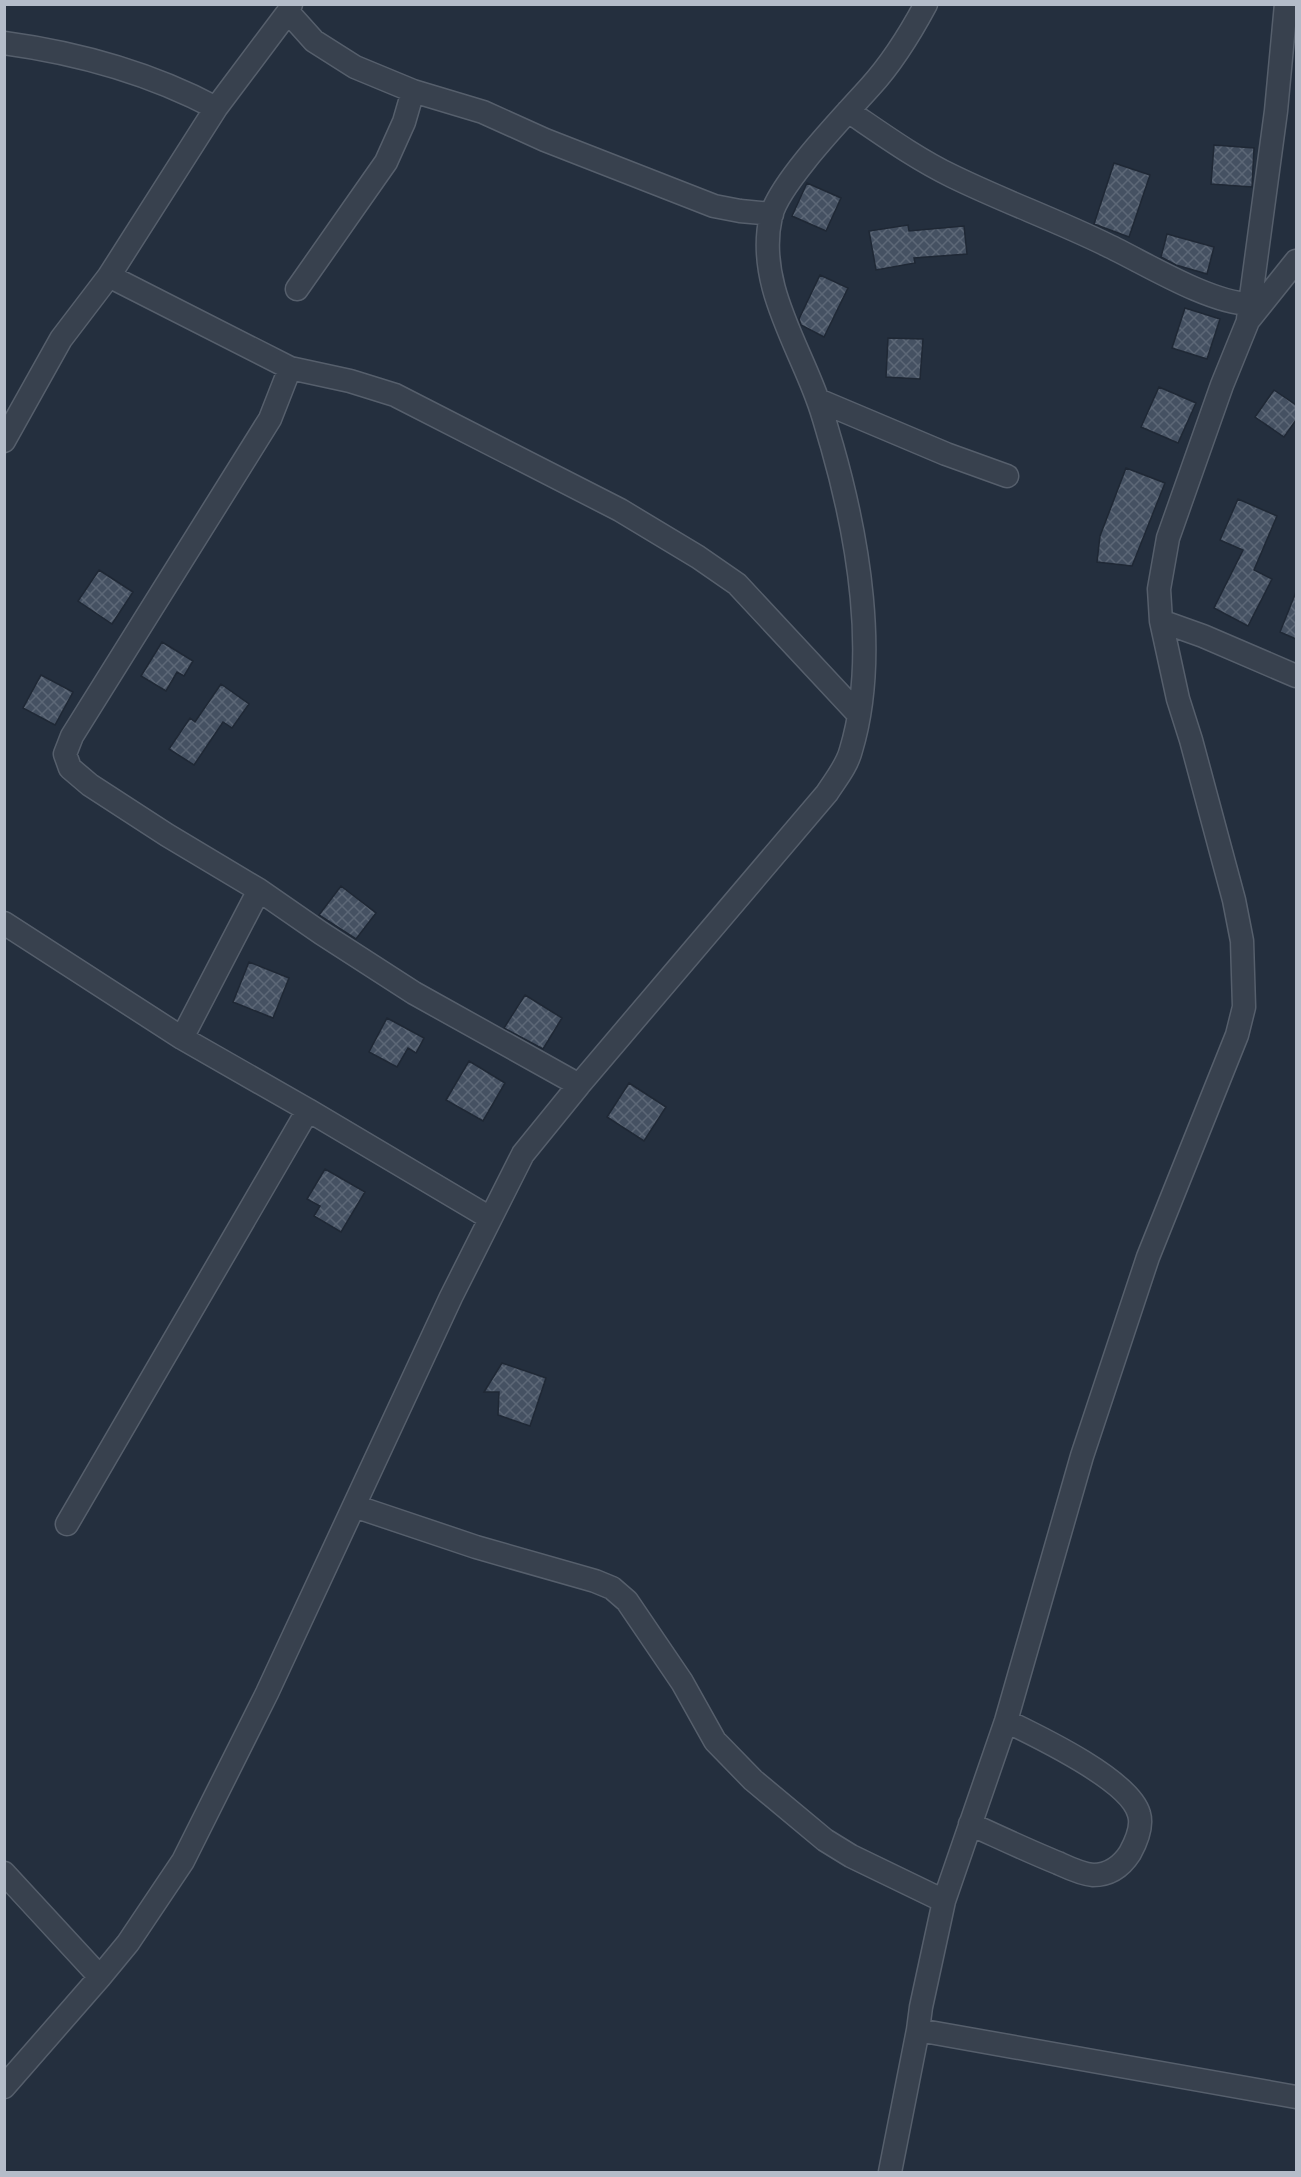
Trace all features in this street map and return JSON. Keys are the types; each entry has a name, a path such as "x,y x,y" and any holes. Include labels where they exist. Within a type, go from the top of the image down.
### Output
{"street":[{"path":"4,2087 128,1943 183,1861 267,1693 451,1296 524,1154 579,1085 827,793 843,770 851,751 860,716 865,676 856,548 840,474 818,400 794,344 774,288 769,250 772,214 790,182 887,65 926,4"},
{"path":"890,2172 921,2007 944,1901 1006,1721 1082,1456 1127,1319 1148,1257 1237,1035 1244,1007 1242,941 1234,900 1178,699 1161,621 1159,589 1168,538 1249,313 1276,111 1286,4"},
{"path":"4,441 61,339 109,276 216,108 290,8 305,32 338,58 374,76 413,91 483,112 544,140 714,206 772,214"},
{"path":"4,43 45,48 117,67 165,83 216,108"},
{"path":"297,289 386,162 404,122 413,91"},
{"path":"848,111 902,148 952,176 1072,228 1199,290 1229,301 1249,313"},
{"path":"1249,313 1296,261"},
{"path":"109,276 290,368 350,381 395,395 647,525 698,556 737,584 860,716"},
{"path":"290,368 270,419 72,736 65,754 70,768 90,785 167,835 259,890 414,993 579,1085"},
{"path":"818,400 918,443 1007,476"},
{"path":"1161,621 1203,636 1296,676"},
{"path":"182,1038 259,890"},
{"path":"4,923 182,1038 490,1218"},
{"path":"67,1524 308,1110"},
{"path":"354,1506 476,1547 612,1588 627,1601 647,1629 682,1682 715,1741 753,1780 825,1840 851,1856 944,1901"},
{"path":"970,1824 1046,1859 1092,1875 1108,1873 1120,1866 1133,1847 1138,1834 1139,1813 1128,1796 1103,1775 1070,1753 1006,1721"},
{"path":"4,1873 100,1977"},
{"path":"918,2030 1296,2097"}],"building":[{"path":"1214,145 1254,148 1252,187 1211,184"},
{"path":"1114,163 1150,175 1129,237 1094,224"},
{"path":"807,183 841,198 826,231 792,216"},
{"path":"908,225 909,231 964,226 967,254 914,258 915,263 876,270 869,231"},
{"path":"1167,234 1214,247 1207,274 1176,265 1161,257"},
{"path":"820,275 848,288 824,337 801,325 799,319"},
{"path":"1185,308 1220,319 1207,359 1172,348"},
{"path":"888,338 923,339 920,379 886,377"},
{"path":"1159,387 1196,403 1178,443 1141,427"},
{"path":"1274,390 1296,405 1296,420 1284,437 1255,417"},
{"path":"1126,468 1165,483 1132,566 1097,562 1100,536"},
{"path":"1238,499 1277,516 1254,570 1272,579 1248,626 1214,608 1243,550 1220,540"},
{"path":"99,570 133,592 112,624 78,601"},
{"path":"1296,592 1296,639 1280,632"},
{"path":"162,642 193,661 184,676 177,672 166,691 141,676"},
{"path":"41,675 73,692 55,725 23,708"},
{"path":"221,684 249,704 232,728 223,722 194,765 169,749 190,718 195,722"},
{"path":"341,886 376,913 356,939 319,915"},
{"path":"249,962 289,978 273,1018 233,1002"},
{"path":"525,995 562,1018 543,1049 504,1028"},
{"path":"387,1018 424,1038 416,1053 408,1048 397,1067 369,1052"},
{"path":"469,1061 505,1083 483,1121 446,1100"},
{"path":"629,1083 666,1107 644,1141 607,1117"},
{"path":"325,1169 365,1192 341,1232 314,1216 320,1206 307,1199"},
{"path":"502,1363 546,1378 530,1426 498,1415 499,1392 484,1392"}]}
